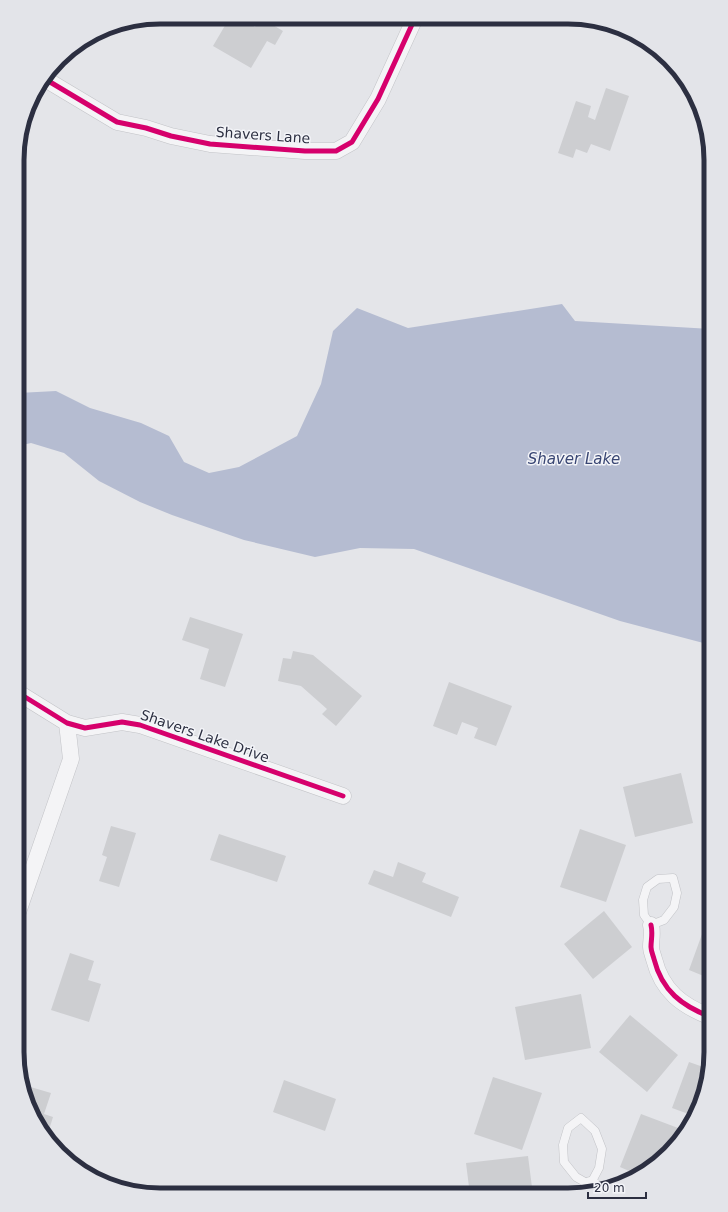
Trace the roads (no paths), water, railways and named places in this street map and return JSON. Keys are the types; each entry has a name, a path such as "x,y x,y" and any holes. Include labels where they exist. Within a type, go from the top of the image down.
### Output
{"street":[{"name":"Shavers Lane","path":"49,81 117,122 146,128 171,136 210,144 305,151 336,151 352,142 378,99 413,24"},
{"name":"Shavers Lake Drive","path":"24,696 67,723 85,728 122,722 140,725 343,796"},
{"path":"24,894 70,759 67,723"},
{"path":"651,925 651,948 657,969 667,988 684,1004 704,1014"}],"lane":[{"path":"673,878 677,892 674,907 664,920 651,925 644,915 643,900 648,887 658,879 673,878"},
{"path":"591,1186 576,1177 564,1162 563,1145 568,1128 581,1118 595,1131 602,1149 595,1185"}],"water":[{"name":"Shaver Lake","path":"562,304 575,321 704,329 704,643 620,621 414,549 360,548 315,557 244,540 172,515 140,502 99,481 64,453 31,443 24,445 24,393 56,391 90,408 141,423 169,436 184,462 209,473 239,467 297,436 321,384 333,331 357,308 408,328"}]}
